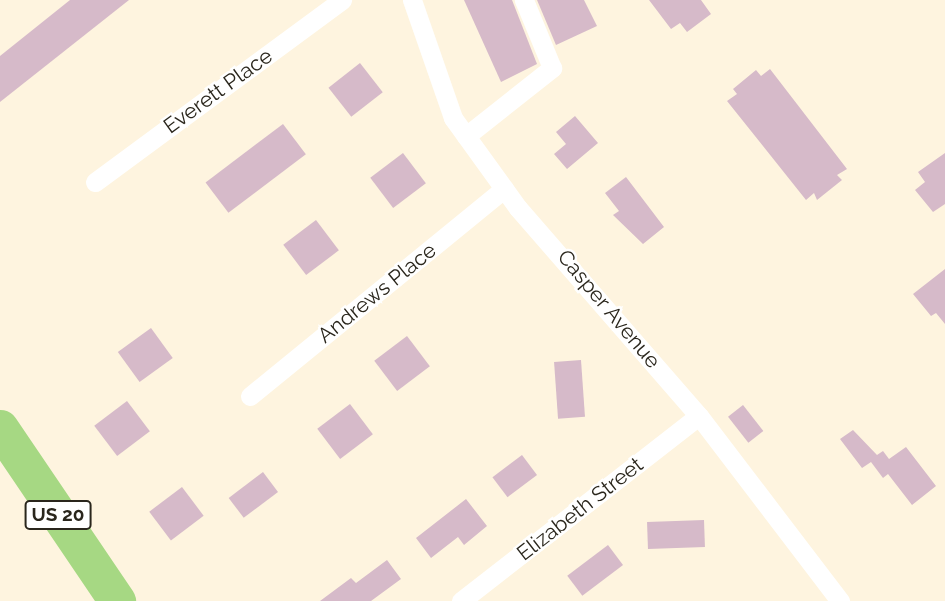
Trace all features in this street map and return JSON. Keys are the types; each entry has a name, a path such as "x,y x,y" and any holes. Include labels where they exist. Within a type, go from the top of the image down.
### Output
{"highway":[{"name":"US 20","path":"0,428 117,601"}],"street":[{"name":"Everett Place","path":"95,182 342,0"},
{"name":"Casper Avenue","path":"412,0 436,78 466,136 504,189 699,416 840,601"},
{"path":"466,136 552,68 524,0"},
{"name":"Andrews Place","path":"250,396 504,189"},
{"name":"Elizabeth Street","path":"461,601 699,416"}],"building":[{"path":"70,0 129,0 0,102 0,56"},
{"path":"464,0 512,0 537,64 501,82"},
{"path":"537,0 584,0 597,26 556,45"},
{"path":"649,0 701,0 711,14 687,32 680,23 671,29"},
{"path":"360,63 383,92 351,117 328,88"},
{"path":"770,69 847,169 837,175 842,180 817,200 814,193 806,200 727,101 737,94 733,89 756,70 761,76"},
{"path":"575,116 598,143 567,169 554,154 566,144 556,132"},
{"path":"283,124 306,154 228,213 206,182"},
{"path":"403,153 426,183 393,208 370,178"},
{"path":"945,153 945,204 933,212 915,190 925,182 918,172"},
{"path":"626,177 664,227 643,244 613,215 619,211 605,193"},
{"path":"316,220 339,250 306,275 283,245"},
{"path":"945,269 945,324 936,313 931,316 913,294"},
{"path":"151,328 173,358 140,382 118,352"},
{"path":"407,336 430,366 397,391 374,361"},
{"path":"581,360 585,417 558,419 554,362"},
{"path":"127,401 150,431 117,456 94,426"},
{"path":"350,404 373,434 340,459 317,429"},
{"path":"743,405 763,431 748,443 728,417"},
{"path":"853,430 877,455 883,451 889,459 906,447 936,486 912,505 888,474 883,478 871,462 862,468 840,439"},
{"path":"522,455 537,475 507,497 492,477"},
{"path":"263,472 278,492 244,518 229,498"},
{"path":"182,487 204,516 171,540 149,512"},
{"path":"466,499 487,526 464,545 458,537 431,558 416,538"},
{"path":"704,520 705,547 648,549 647,522"},
{"path":"608,545 623,565 582,596 567,576"},
{"path":"387,560 401,579 371,601 320,601 351,578 356,583"}]}
